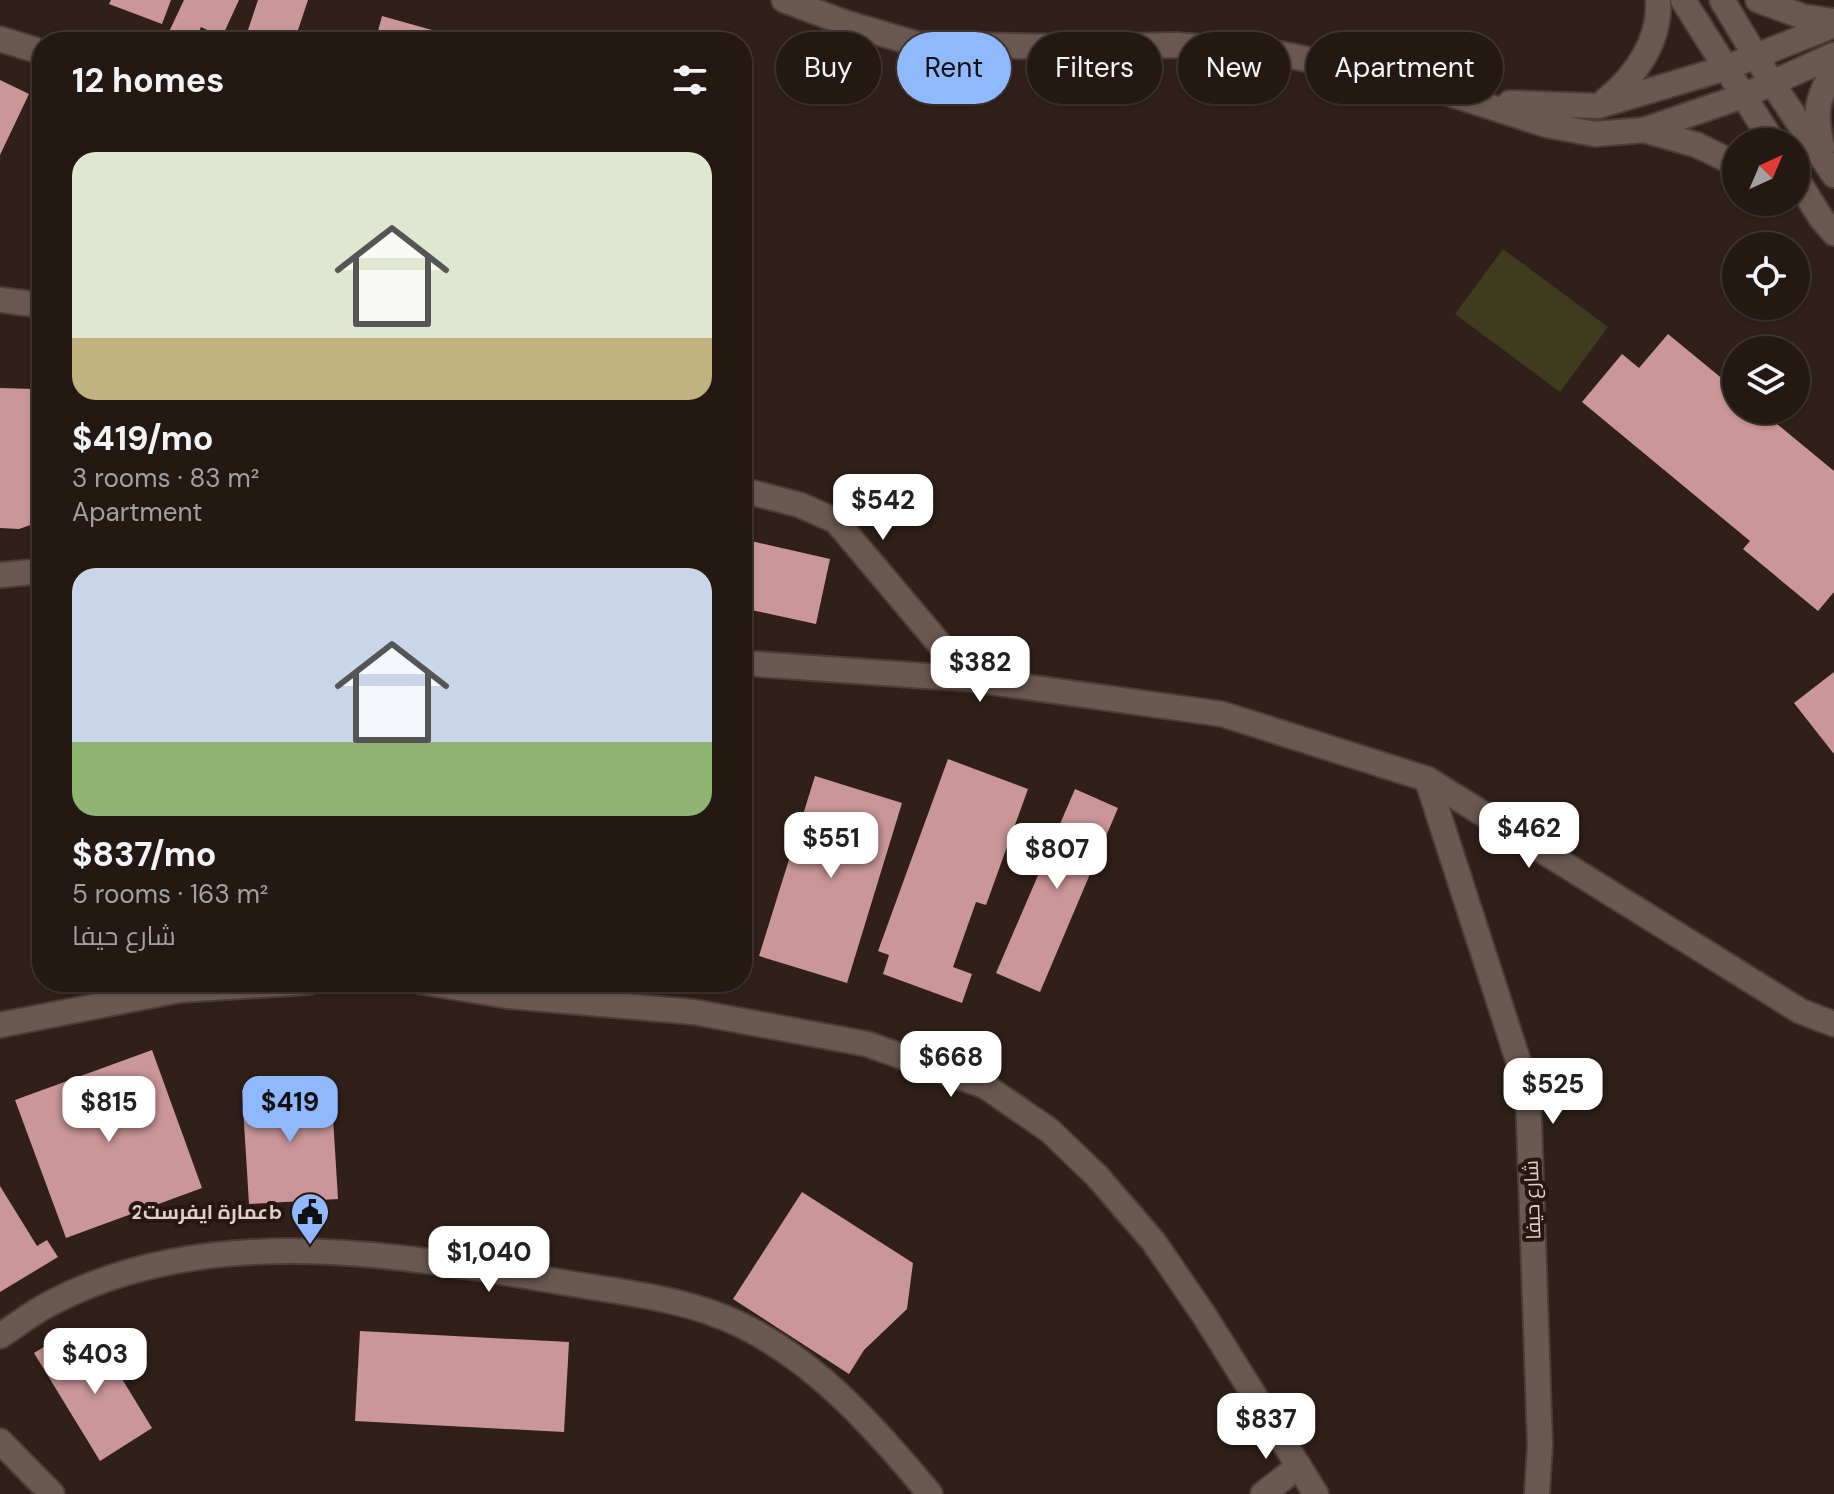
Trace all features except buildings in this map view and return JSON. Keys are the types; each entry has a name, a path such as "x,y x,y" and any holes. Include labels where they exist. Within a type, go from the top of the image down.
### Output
{"street":[{"path":"784,0 917,44 1058,47 1176,45 1306,59"},
{"path":"1598,106 1622,87 1637,68 1650,44 1659,9 1658,0"},
{"path":"1683,0 1764,128"},
{"path":"1722,0 1772,83 1830,169"},
{"path":"1758,0 1804,17 1834,23"},
{"path":"1503,103 1598,106 1726,68 1834,23"},
{"path":"0,39 32,49"},
{"path":"1480,104 1547,125 1595,134 1644,130 1743,96 1834,55"},
{"path":"1830,169 1815,116 1825,84 1834,70"},
{"path":"1644,130 1697,145 1722,157"},
{"path":"1810,199 1828,225"},
{"path":"1810,212 1828,225"},
{"path":"0,300 32,304"},
{"path":"752,493 800,505 836,521 969,679"},
{"path":"0,575 32,572"},
{"path":"752,664 969,679 1222,714 1427,779 1800,1011 1834,1024"},
{"name":"شارع حيفا","path":"1427,779 1528,1091 1540,1445 1537,1494"},
{"path":"0,1025 169,992"},
{"path":"484,992 694,1012 867,1044 985,1086 1049,1130 1097,1176 1153,1241 1204,1315 1316,1494"},
{"path":"0,1336 50,1303 117,1276 220,1253 294,1250 450,1263 694,1305 743,1326 803,1362 880,1434 930,1494"},
{"path":"0,1441 28,1485 52,1494"},
{"path":"1263,1494 1299,1466"}],"shaded area":[{"path":"1503,249 1608,327 1560,392 1455,314"}],"place":[{"name":"عمارة ايفرست2b","path":"310,1246"}]}
